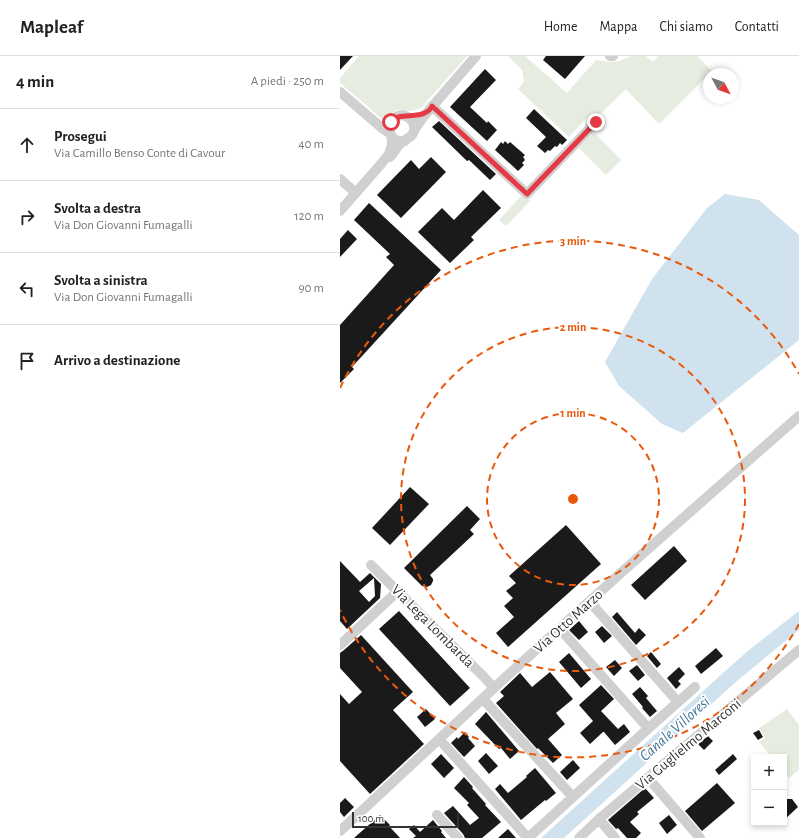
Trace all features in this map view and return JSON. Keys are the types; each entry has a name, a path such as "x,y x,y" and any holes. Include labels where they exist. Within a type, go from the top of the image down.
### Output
{"street":[{"path":"381,164 389,158 399,145 412,136 415,129 430,109 476,56"},
{"path":"340,92 391,134 393,138 405,141"},
{"path":"372,119 380,122 401,116 417,116 430,109"},
{"path":"430,109 527,194 596,122"},
{"path":"405,116 412,121 415,129"},
{"path":"340,211 381,164 391,149 392,140 390,126 394,119"},
{"path":"340,179 356,193"},
{"name":"Via Otto Marzo","path":"340,832 494,688 799,416"},
{"name":"Via Lega Lombarda","path":"371,565 494,688"},
{"path":"340,645 398,592"},
{"path":"590,602 678,702"},
{"path":"560,629 648,728"},
{"name":"Via Guglielmo Marconi","path":"578,838 799,650"},
{"path":"439,739 528,838 695,687"},
{"path":"483,699 573,797"},
{"path":"648,778 700,838"},
{"path":"437,815 458,838"},
{"path":"599,820 615,838"}],"shaded area":[{"path":"359,56 467,56 421,108 411,111 397,110 384,118 381,118 340,83 340,78"},
{"path":"508,56 525,56 567,93 596,60 611,62 619,61 632,56 646,56 653,62 658,56 697,56 709,68 703,68 703,80 659,124 626,89 597,117 592,112 569,137 518,89 524,82 522,70"},
{"path":"594,132 621,160 606,175 579,148"},
{"path":"521,196 531,200 506,226 499,220"},
{"path":"787,709 799,725 799,770 789,778 787,776 787,754 769,754 759,742 765,738 759,728"}],"water":[{"path":"725,194 759,200 799,235 799,340 683,433 662,424 619,386 605,362 652,279 707,208"},
{"name":"Canale Villoresi","path":"799,611 799,630 738,680 564,838 541,838 749,650"}],"building":[{"path":"340,56 353,56 340,70"},
{"path":"546,56 585,56 565,79 543,60"},
{"path":"485,69 496,80 470,107 497,130 487,141 450,107"},
{"path":"534,109 567,140 562,145 560,143 557,147 555,146 550,151 548,150 545,153 537,146 546,137 526,118"},
{"path":"439,121 496,174 490,180 469,160 467,161 432,127"},
{"path":"505,141 508,144 510,142 525,155 523,157 525,160 522,163 524,165 518,171 495,150 501,142 503,144"},
{"path":"431,157 446,172 401,218 377,195 411,160 419,169"},
{"path":"483,190 501,208 471,237 474,240 450,263 418,232 442,208 454,220"},
{"path":"369,203 441,270 352,367 354,369 340,383 340,325 394,265 386,257 390,254 354,220"},
{"path":"348,230 357,239 340,257 340,239"},
{"path":"410,487 429,504 390,545 372,528"},
{"path":"467,506 480,519 470,530 474,534 430,575 433,579 431,585 427,587 422,586 404,568"},
{"path":"566,525 601,564 508,647 496,633 514,617 504,606 513,598 506,591 516,583 509,576"},
{"path":"674,546 687,561 645,600 631,585"},
{"path":"340,561 360,582 370,573 381,584 380,598 347,629 340,621","holes":["374,578 375,596 369,602 359,591"]},
{"path":"399,611 470,688 450,706 379,629"},
{"path":"617,612 635,633 639,628 646,635 636,645 612,617"},
{"path":"579,621 588,632 579,640 569,630"},
{"path":"602,626 612,636 604,643 595,632"},
{"path":"361,635 413,692 393,710 424,744 370,794 340,761 340,694 349,704 362,692 340,668 340,653"},
{"path":"716,648 723,656 701,674 695,666"},
{"path":"651,652 661,664 657,668 647,656"},
{"path":"569,653 591,679 581,688 559,662"},
{"path":"615,660 622,668 614,676 606,667"},
{"path":"637,665 645,675 638,681 629,671"},
{"path":"679,667 685,674 678,681 681,684 676,689 667,678"},
{"path":"550,672 573,699 556,713 565,724 548,739 562,755 553,763 538,748 537,749 496,703 504,696 500,692 520,673 532,687"},
{"path":"601,685 614,699 601,711 618,729 624,724 630,732 615,745 604,732 590,744 580,733 593,721 579,705"},
{"path":"640,687 648,696 646,698 657,711 650,717 632,694"},
{"path":"426,709 435,719 425,727 417,717"},
{"path":"486,712 519,751 510,759 501,748 499,749 475,724"},
{"path":"759,730 763,737 758,740 753,733"},
{"path":"465,732 475,746 464,757 451,743"},
{"path":"708,736 713,741 704,750 698,744"},
{"path":"486,753 498,766 489,774 478,761"},
{"path":"441,754 454,768 444,778 431,764"},
{"path":"733,754 737,759 719,775 715,770"},
{"path":"573,760 580,768 567,780 560,772"},
{"path":"535,768 556,793 521,820 495,789 500,784 508,793"},
{"path":"464,777 486,804 485,805 501,822 482,838 465,838 444,813 453,806 470,825 479,818 467,805 469,803 454,788"},
{"path":"717,783 735,803 702,831 685,811"},
{"path":"645,788 654,798 637,812 639,814 630,822 641,833 636,838 627,838 608,820"},
{"path":"345,798 354,807 344,817 340,812 340,803"},
{"path":"787,799 792,799 798,807 787,817"},
{"path":"380,815 400,838 354,838"},
{"path":"669,815 677,825 667,834 659,823"},
{"path":"433,820 446,838 413,838 416,836 409,829 414,825 420,832"},
{"path":"508,829 516,838 498,838"}],"route":[{"path":"391,122 397,117 417,116 423,114 432,106 527,194 596,122"}]}
